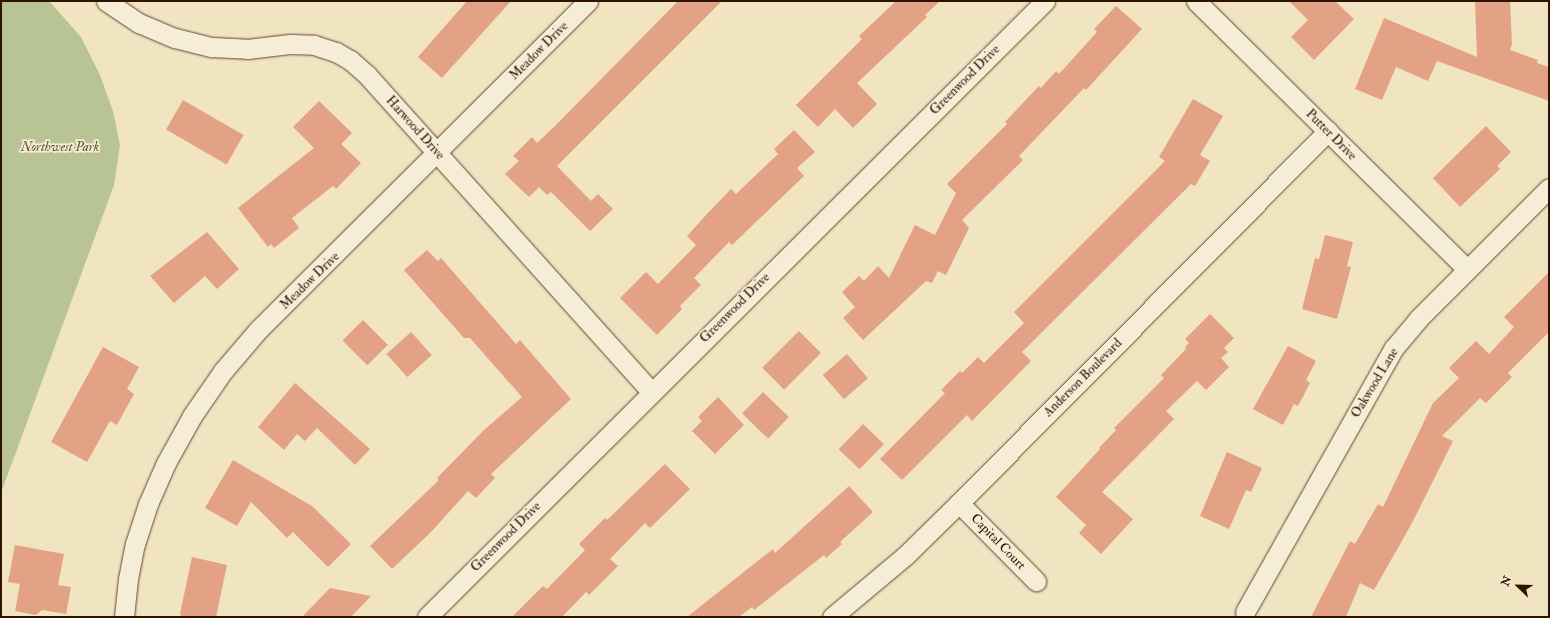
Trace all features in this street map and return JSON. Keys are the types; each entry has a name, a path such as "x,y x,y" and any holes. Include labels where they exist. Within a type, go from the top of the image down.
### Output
{"street":[{"name":"Harwood Drive","path":"106,1 139,23 175,38 212,47 247,49 290,44 314,45 336,52 350,60 367,75 438,153 651,392"},
{"name":"Meadow Drive","path":"124,617 128,579 146,511 166,463 192,416 223,371 258,330 438,153 588,1"},
{"name":"Greenwood Drive","path":"427,617 651,392 1045,1"},
{"name":"Putter Drive","path":"1196,1 1467,269"},
{"name":"Anderson Boulevard","path":"832,617 905,556 1328,131"},
{"name":"Oakwood Lane","path":"1245,612 1394,348 1418,319 1549,188"},
{"name":"Capital Court","path":"959,503 1036,581"}],"green space":[{"name":"Northwest Park","path":"1,1 49,1 81,37 100,75 113,111 120,145 114,185 1,493"}],"building":[{"path":"467,1 511,1 442,78 418,57"},
{"path":"678,1 722,1 557,166 591,201 598,194 613,209 590,231 551,192 547,195 539,187 529,197 505,174 519,161 513,156 532,137 537,143"},
{"path":"896,1 940,1 925,15 927,17 857,83 877,104 853,128 835,109 818,127 796,105 862,39 859,36"},
{"path":"1289,1 1335,1 1354,19 1314,60 1291,37 1308,20"},
{"path":"1475,1 1510,1 1512,44 1510,50 1538,60 1537,63 1549,67 1549,101 1437,61 1428,81 1396,67 1382,100 1355,89 1384,18 1477,57"},
{"path":"1116,6 1142,29 1086,90 1084,88 1019,156 1023,160 962,220 969,228 946,275 938,271 932,283 926,281 863,340 843,318 855,307 842,292 859,276 864,281 878,266 889,278 915,225 935,235 956,193 947,184 1007,124 1005,122 1039,86 1041,88 1056,71 1059,74 1097,32 1094,29"},
{"path":"1193,99 1223,116 1200,155 1210,161 1195,186 1191,184 1022,352 1031,361 972,421 967,415 902,480 880,459 945,393 941,390 960,371 962,373 978,357 984,363 1024,323 1014,312 1165,161 1159,157"},
{"path":"183,100 244,135 227,164 166,129"},
{"path":"319,101 352,133 341,144 361,163 336,189 333,186 292,218 299,228 274,248 271,244 268,247 238,208 314,148 293,127"},
{"path":"1486,126 1511,152 1497,166 1500,169 1460,207 1433,178"},
{"path":"794,130 815,152 797,168 804,176 732,245 729,242 694,278 701,285 680,306 682,309 657,335 620,298 646,272 658,284 696,245 687,236 731,189 736,194 778,154 774,149"},
{"path":"207,232 239,269 217,289 205,276 174,303 150,276"},
{"path":"1325,235 1353,242 1347,266 1351,267 1337,319 1302,309 1315,258 1319,259"},
{"path":"427,250 438,261 441,258 516,344 520,340 571,399 491,474 495,478 476,498 468,491 431,532 392,569 370,546 439,480 437,478 484,430 522,397 470,338 464,338 404,270"},
{"path":"1549,272 1549,332 1508,373 1512,377 1486,403 1480,398 1442,436 1453,441 1412,523 1374,590 1360,583 1346,617 1311,617 1350,541 1355,544 1378,504 1383,507 1433,403 1459,378 1449,368 1476,341 1489,354 1514,327 1504,317"},
{"path":"1210,314 1234,338 1224,348 1228,352 1221,358 1229,367 1206,390 1197,381 1166,411 1174,419 1102,492 1133,519 1101,554 1079,533 1086,525 1056,497 1116,430 1114,428 1164,378 1161,375 1186,349 1185,347 1189,343 1185,339"},
{"path":"363,320 388,345 367,365 342,341"},
{"path":"799,331 821,353 784,390 762,368"},
{"path":"411,332 432,355 407,377 386,354"},
{"path":"1288,346 1316,361 1306,380 1310,383 1298,406 1294,404 1283,425 1253,409"},
{"path":"103,347 139,367 127,389 134,394 117,425 110,421 87,462 51,442"},
{"path":"847,354 868,378 844,399 823,375"},
{"path":"295,383 370,449 355,465 317,428 305,441 297,434 284,450 258,427"},
{"path":"763,392 789,417 768,439 742,414"},
{"path":"718,397 744,425 715,454 692,431 702,421 698,417"},
{"path":"863,424 884,444 860,469 839,449"},
{"path":"1227,452 1262,468 1251,492 1246,490 1229,529 1200,516"},
{"path":"233,460 312,506 351,544 328,567 293,532 287,538 251,502 237,526 205,508"},
{"path":"665,464 690,489 650,528 645,523 610,559 618,566 589,595 586,592 562,617 512,617 543,586 547,589 585,550 579,544 605,518 607,520"},
{"path":"849,486 873,512 840,542 842,544 826,558 824,555 754,610 752,607 739,617 687,617 773,549 775,553"},
{"path":"15,545 64,554 58,585 71,587 66,614 42,610 36,615 15,611 20,584 8,582"},
{"path":"192,557 227,565 216,617 182,617 180,614"},
{"path":"330,588 371,596 351,617 302,617"}]}
